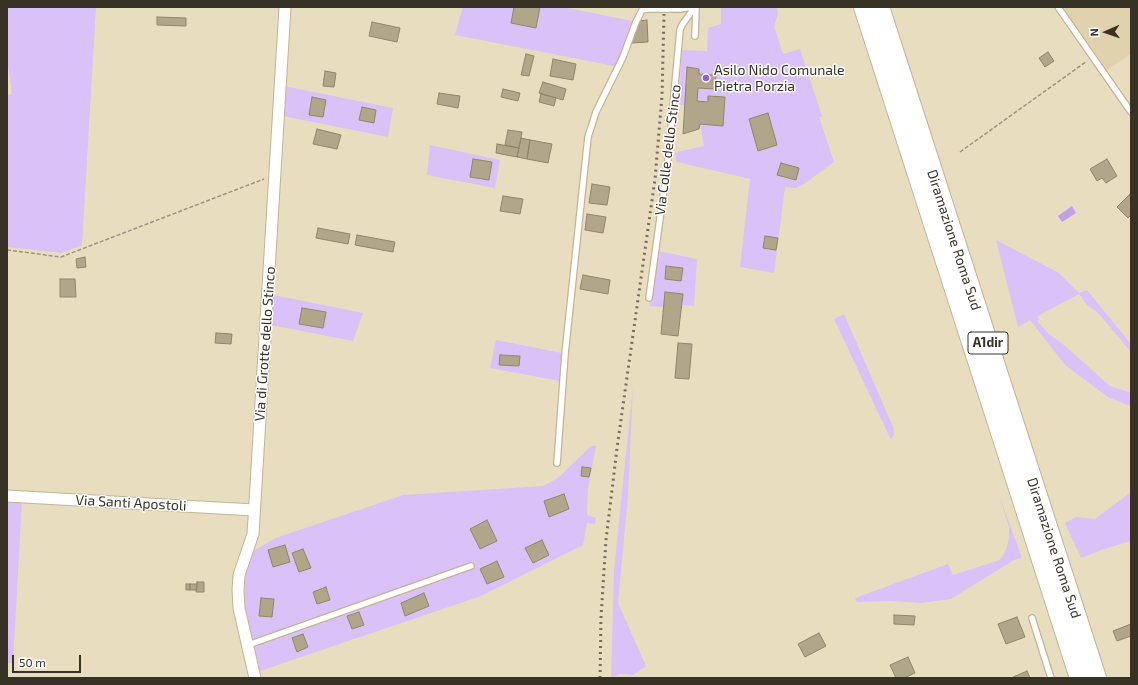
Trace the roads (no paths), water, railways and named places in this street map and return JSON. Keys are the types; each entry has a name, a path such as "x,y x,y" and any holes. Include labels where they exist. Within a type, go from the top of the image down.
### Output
{"highway":[{"name":"Diramazione Roma Sud","path":"864,7 1080,678"},
{"name":"Diramazione Roma Sud","path":"879,7 1096,678"}],"street":[{"name":"Via di Grotte dello Stinco","path":"255,678 239,608 238,590 239,575 253,534 285,7"},
{"name":"Via Santi Apostoli","path":"7,496 254,510"}],"lane":[{"path":"557,463 565,354 588,137 596,112 644,9 680,9 692,7"},
{"path":"695,36 696,7"},
{"name":"Via Colle dello Stinco","path":"649,298 668,160 680,30 682,25 696,7"},
{"path":"1058,7 1131,112"},
{"path":"248,645 471,566"},
{"path":"1032,618 1051,678"}],"railway":[{"path":"600,678 601,617 606,540 617,448 655,179 662,96 664,14"}],"place":[{"name":"Asilo Nido Comunale Pietra Porzia","path":"706,78"}]}
